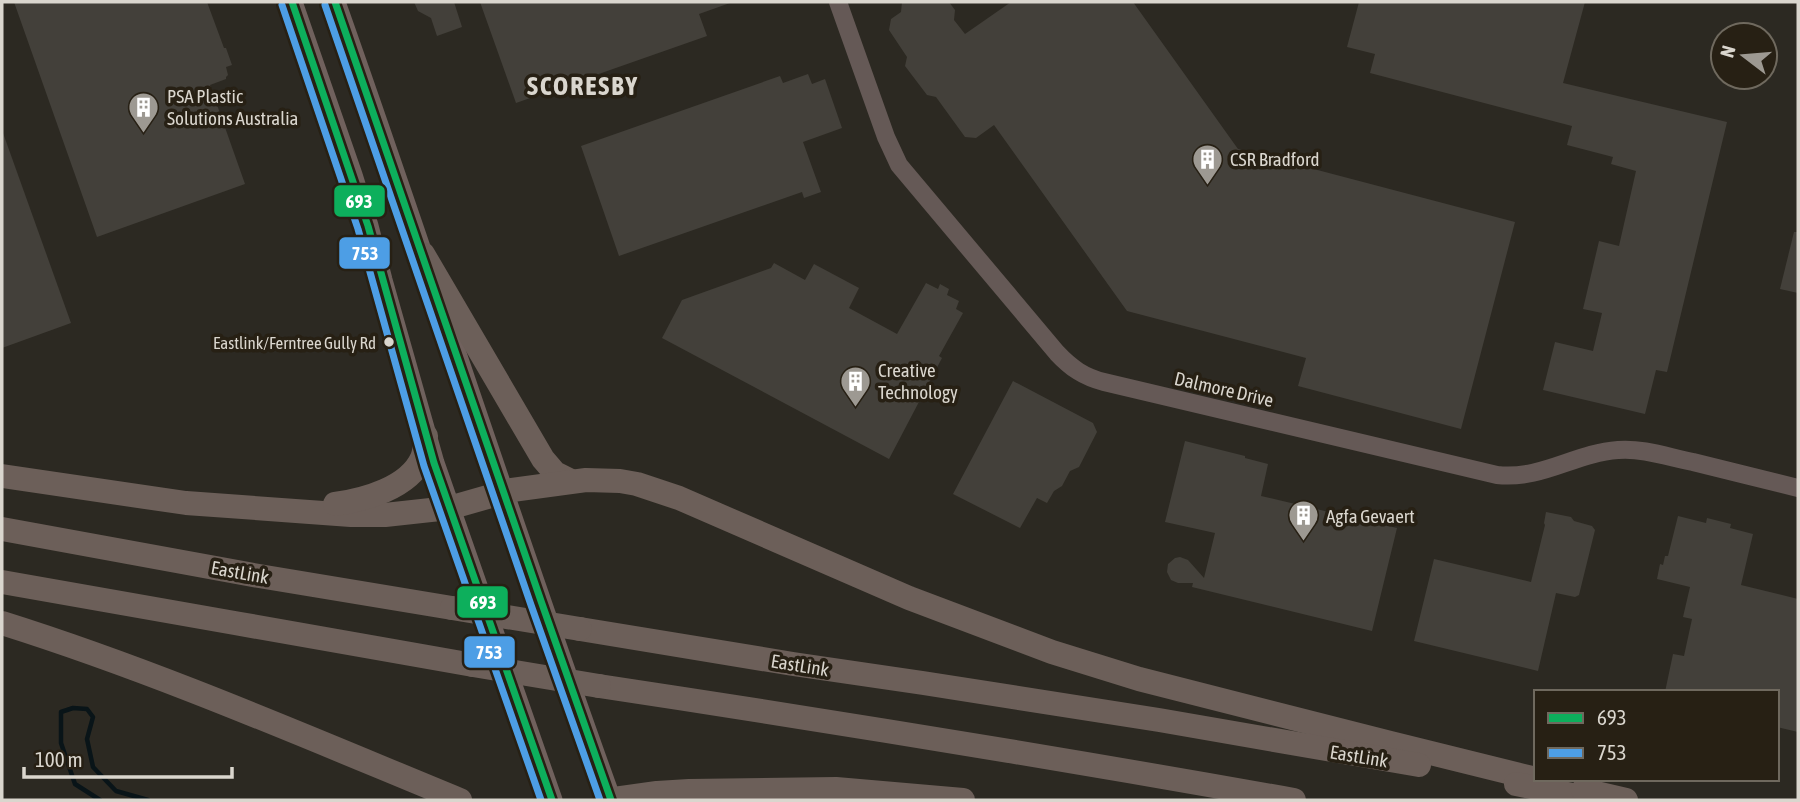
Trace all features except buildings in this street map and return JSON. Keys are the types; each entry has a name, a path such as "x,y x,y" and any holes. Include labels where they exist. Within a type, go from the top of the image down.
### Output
{"highway":[{"path":"423,254 543,459 555,473 571,481"},
{"path":"282,510 349,502 383,492 416,468 422,458 426,436"},
{"path":"2,476 186,503 373,515 449,508 512,490 571,481 620,481 663,492 921,603 1093,666 1390,744 1534,778"},
{"name":"EastLink","path":"2,529 452,608 1159,720 1418,765 1598,800"},
{"path":"2,582 473,665 903,733 1294,800"},
{"path":"2,623 91,652 161,679 460,800"},
{"path":"1545,781 1626,800"},
{"path":"610,800 657,793 836,789 963,800"},
{"path":"700,800 787,790"}],"main road":[{"path":"292,2 368,226 426,436 449,508 552,800"},
{"path":"335,2 610,800"}],"street":[{"name":"Dalmore Drive","path":"838,2 886,137 899,164 1057,353 1084,375 1497,475 1534,474 1598,453 1634,450 1798,488"}],"waterway":[{"path":"100,800 75,784 61,743 61,712 73,708 87,709 93,717 87,739 93,767 116,791 148,800"}],"transit line":[{"name":"693","path":"292,2 368,226 434,463 552,800"},
{"name":"693","path":"335,2 611,800"},
{"name":"753","path":"282,5 358,229 424,466 541,800"},
{"name":"753","path":"325,5 600,800"}],"place":[{"name":"PSA Plastic Solutions Australia","path":"144,134"},
{"name":"CSR Bradford","path":"1207,186"},
{"name":"Eastlink/Ferntree Gully Rd","path":"389,342"},
{"name":"Creative Technology","path":"855,408"},
{"name":"Agfa Gevaert","path":"1303,543"}],"district":[{"name":"SCORESBY","path":"583,86"}]}
